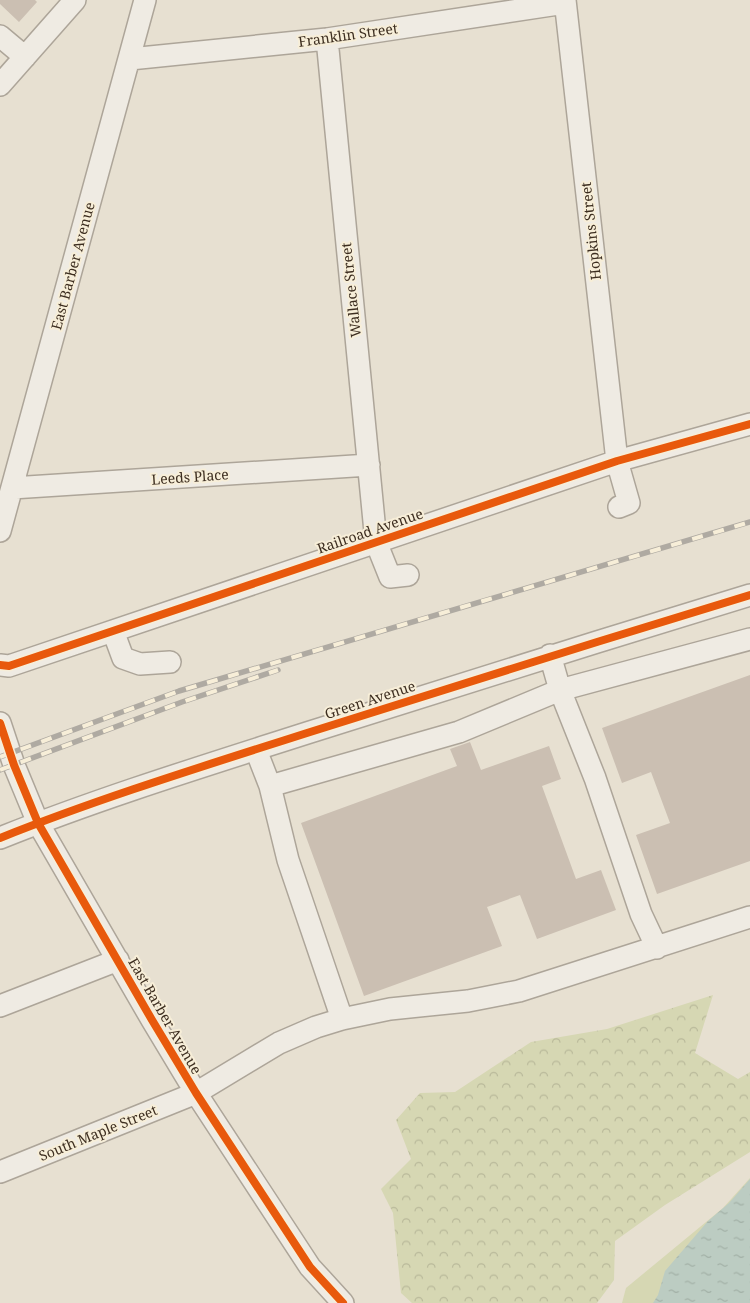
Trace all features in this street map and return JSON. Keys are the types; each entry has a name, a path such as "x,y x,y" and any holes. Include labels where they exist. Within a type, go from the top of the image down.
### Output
{"street":[{"path":"0,85 75,0"},
{"name":"East Barber Avenue","path":"0,531 145,0"},
{"name":"Franklin Street","path":"130,59 327,39 565,2"},
{"name":"Hopkins Street","path":"565,2 617,462 629,503 619,507"},
{"path":"0,36 25,57"},
{"name":"Wallace Street","path":"327,39 376,542 390,577 408,575"},
{"name":"Railroad Avenue","path":"0,665 10,666 617,462 750,424"},
{"name":"Leeds Place","path":"12,488 369,465"},
{"name":"Green Avenue","path":"0,838 62,813 256,750 550,655 750,595"},
{"path":"113,631 123,658 140,664 170,662"},
{"path":"270,786 459,732 560,690 750,639"},
{"path":"550,655 560,690 595,778 641,914 658,948"},
{"name":"East Barber Avenue","path":"0,723 12,759 38,823 196,1093 310,1267 343,1303"},
{"path":"256,750 270,786 288,860 342,1019"},
{"name":"South Maple Street","path":"0,1172 196,1093 279,1043 316,1027 342,1019 390,1009 468,1001 519,991 750,918"},
{"path":"0,1006 118,960"}],"green space":[{"path":"713,995 695,1053 738,1079 750,1072 750,1152 665,1205 615,1241 614,1280 597,1303 412,1303 401,1293 393,1213 381,1189 411,1159 396,1120 420,1093 455,1092 531,1042 607,1029"},
{"path":"750,1178 750,1303 622,1303 626,1288 723,1208"}],"water":[{"path":"750,1179 750,1303 653,1303 658,1295 665,1271 708,1221 729,1203"}],"building":[{"path":"0,0 35,0 37,2 19,22 0,4"},
{"path":"750,675 750,861 657,894 636,835 670,823 651,772 622,783 602,728"},
{"path":"470,742 481,770 549,746 561,779 542,786 576,879 601,870 616,910 537,939 520,895 487,907 502,946 364,996 301,823 457,766 450,749"}],"railway":[{"path":"0,757 179,691 750,522"},
{"path":"0,770 182,702 278,670"}],"cycle path":[{"path":"0,665 9,666 617,461 750,424"},
{"path":"0,838 76,809 191,770 750,595"},
{"path":"0,723 14,765 38,823 152,1020 196,1093 310,1267 343,1303"}]}
